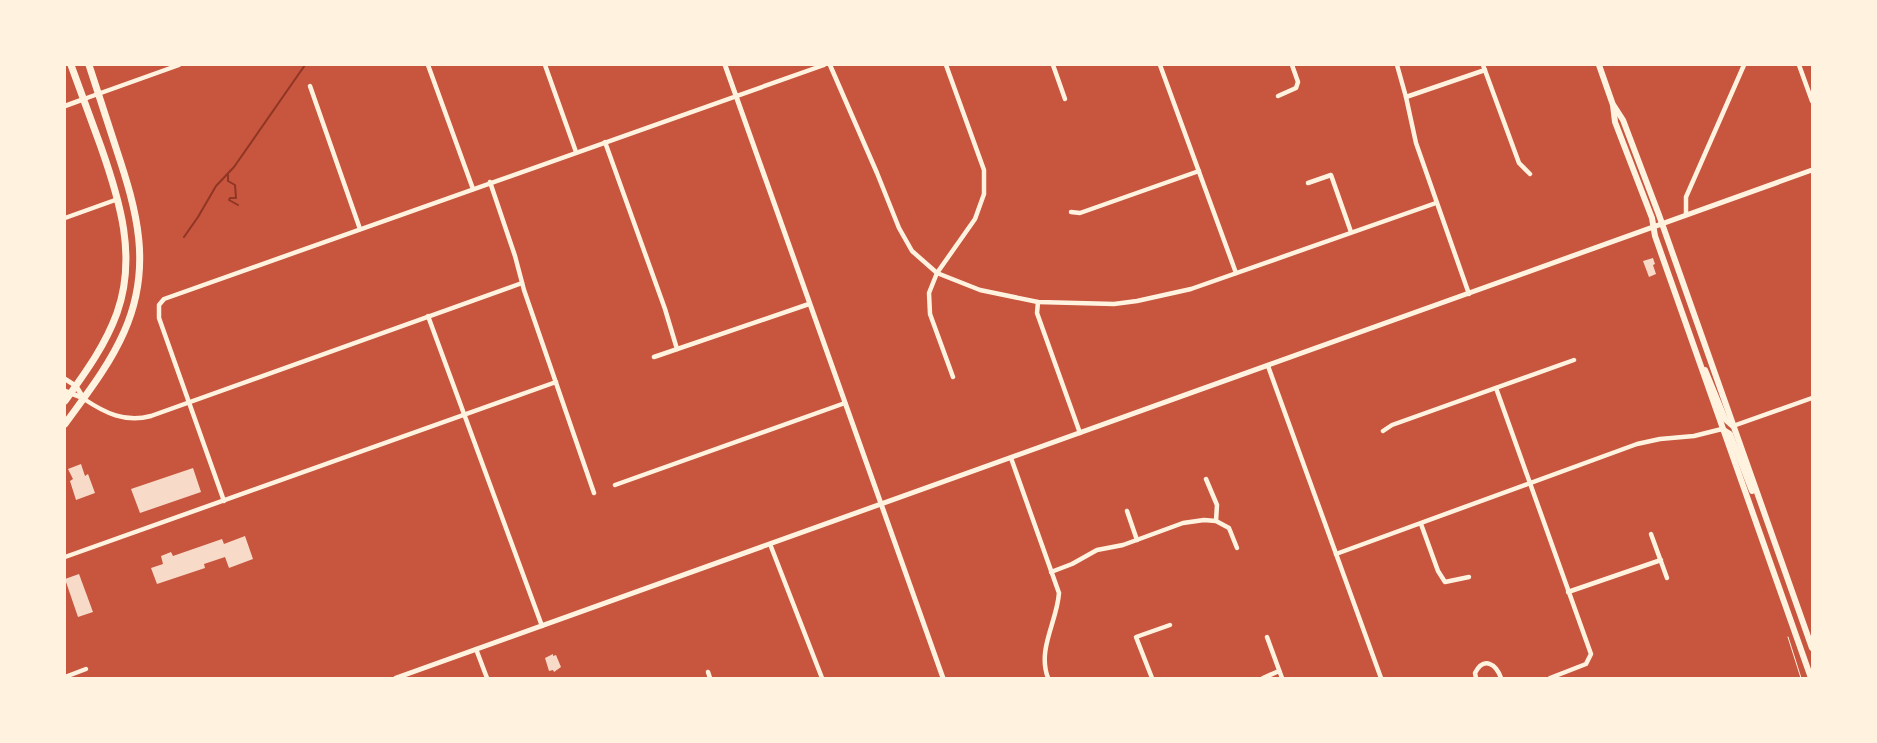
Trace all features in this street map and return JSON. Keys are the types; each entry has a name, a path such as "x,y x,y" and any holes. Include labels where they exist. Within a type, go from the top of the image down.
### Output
{"highway":[{"path":"65,401 68,393 76,386 107,337 120,303 125,276 126,254 124,226 118,199 72,65"},
{"path":"65,424 104,370 124,332 136,291 140,258 137,221 132,198 89,65"}],"main road":[{"path":"1599,65 1613,105 1615,122 1652,218 1653,227 1699,364 1811,678"},
{"path":"1613,105 1624,120 1812,648"},
{"path":"1699,364 1708,376 1727,423 1732,426"},
{"path":"1722,429 1730,434 1748,482 1759,500"}],"street":[{"path":"65,106 179,65"},
{"path":"428,65 472,188"},
{"path":"545,65 576,152"},
{"path":"725,65 943,678"},
{"path":"224,501 159,318 159,305 164,299 472,188 824,65"},
{"path":"830,65 899,228 912,251 937,273 980,290 1038,302 1114,304 1137,302 1191,289 1436,203"},
{"path":"946,65 984,170 984,194 975,219 937,273 929,292 930,314 953,377"},
{"path":"1053,65 1065,100"},
{"path":"1160,65 1236,273"},
{"path":"1278,96 1296,88 1298,82 1292,65"},
{"path":"1396,65 1416,143 1470,294"},
{"path":"1686,215 1686,197 1744,65"},
{"path":"1799,65 1812,100"},
{"path":"1406,98 1484,67 1519,162 1530,174"},
{"path":"310,86 360,229"},
{"path":"605,142 677,349"},
{"path":"396,678 1812,170"},
{"path":"1071,212 1080,213 1199,171"},
{"path":"1308,183 1331,175 1352,232"},
{"path":"490,182 594,493"},
{"path":"65,218 118,199"},
{"path":"68,393 84,399 109,414 124,418 151,416 522,282"},
{"path":"1038,302 1037,313 1080,433"},
{"path":"654,357 809,304"},
{"path":"428,316 542,626"},
{"path":"1383,431 1392,425 1574,360"},
{"path":"1268,366 1381,678"},
{"path":"65,379 76,386 84,399"},
{"path":"65,557 556,382"},
{"path":"1496,388 1589,649 1590,659 1586,664 1580,668 1550,678"},
{"path":"1732,426 1812,398"},
{"path":"615,485 845,403"},
{"path":"1336,554 1421,524 1529,482 1644,442 1694,436 1722,429"},
{"path":"1011,458 1059,593 1058,605 1044,656 1048,678"},
{"path":"1206,479 1217,505 1216,521"},
{"path":"1127,511 1137,540"},
{"path":"1052,572 1072,564 1097,550 1137,540 1183,523 1204,520 1216,521 1229,528 1236,548"},
{"path":"1421,524 1438,572 1445,582 1469,576"},
{"path":"1652,534 1667,578"},
{"path":"770,544 822,678"},
{"path":"1568,592 1661,560"},
{"path":"1152,678 1136,637 1170,625"},
{"path":"1267,637 1282,678"},
{"path":"476,649 487,678"},
{"path":"1476,678 1477,668 1488,664 1497,668 1501,678"},
{"path":"65,677 86,669"},
{"path":"1263,678 1279,671"},
{"path":"708,672 710,678"}],"path":[{"path":"1788,637 1801,678"}],"building":[{"path":"1653,258 1656,274 1649,277 1643,261"},
{"path":"81,464 85,476 88,474 95,493 76,500 70,481 73,479 68,469"},
{"path":"193,468 201,492 140,513 131,489"},
{"path":"245,536 253,559 229,568 225,557 204,564 205,568 157,584 151,568 163,564 161,556 171,552 173,556 222,539 224,544"},
{"path":"79,574 93,612 78,617 65,579"},
{"path":"553,654 553,656 556,655 561,667 554,672 553,670 549,671 545,658"}],"waterway":[{"path":"184,237 216,186 234,167 305,65"},
{"path":"228,175 228,181 235,185 236,198 230,198 229,200 238,205"}]}
